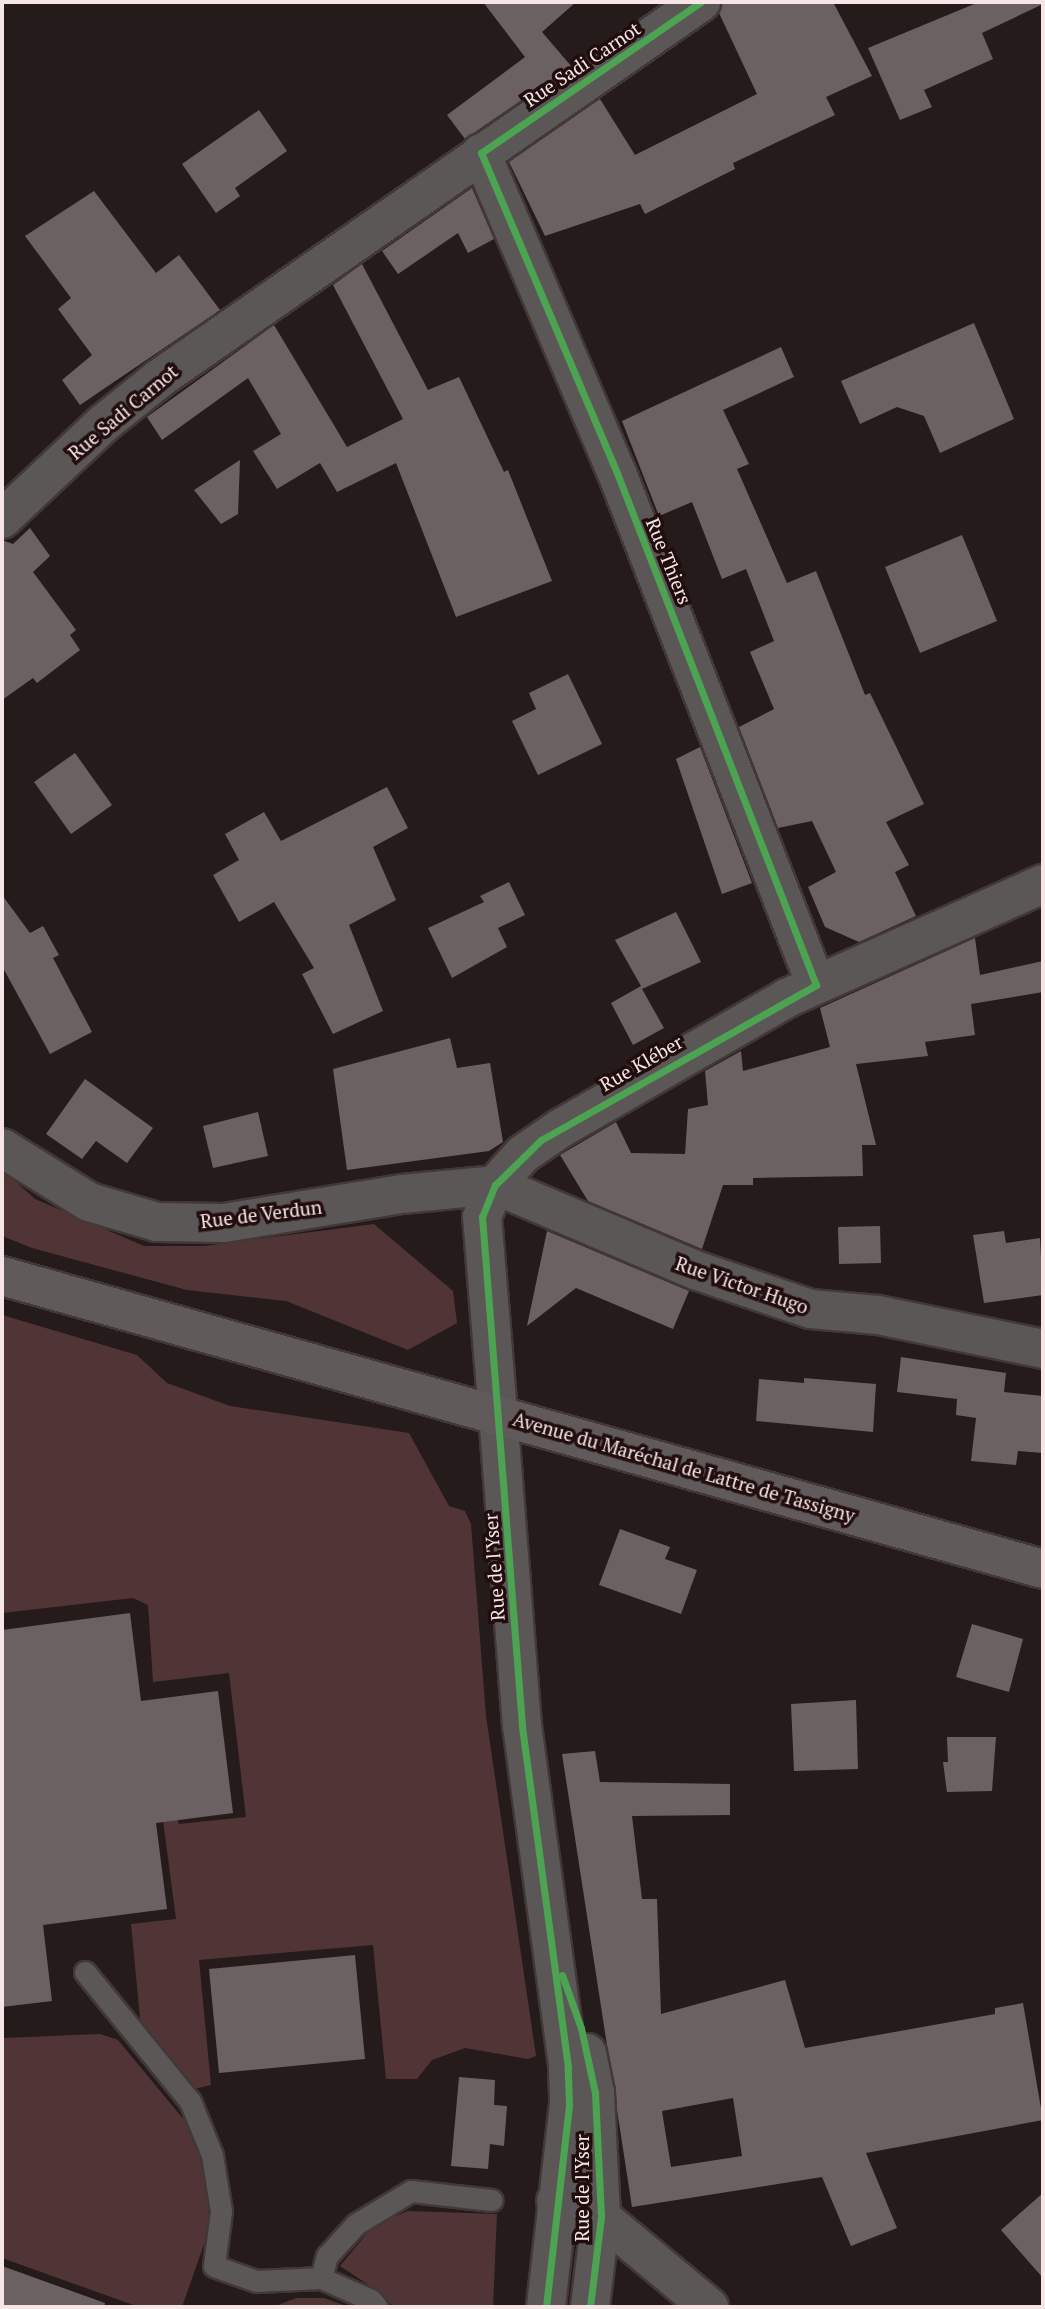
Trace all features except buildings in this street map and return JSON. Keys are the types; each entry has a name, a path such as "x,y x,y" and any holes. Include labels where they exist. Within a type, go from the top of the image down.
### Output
{"main road":[{"name":"Avenue du Maréchal de Lattre de Tassigny","path":"2,1276 1043,1569"}],"street":[{"name":"Rue Sadi Carnot","path":"2,519 104,423 160,378 481,152 701,2"},
{"name":"Rue Thiers","path":"481,152 622,486 816,985"},
{"name":"Rue Kléber","path":"495,1185 523,1154 551,1134 816,985 1043,884"},
{"name":"Rue de Verdun","path":"2,1148 89,1202 157,1222 224,1223 402,1194 495,1185"},
{"name":"Rue Victor Hugo","path":"495,1185 695,1270 811,1309 878,1315 1043,1349"},
{"name":"Rue de l'Yser","path":"495,1185 482,1230 522,1725 569,2091 546,2307"},
{"name":"Rue de l'Yser","path":"552,1949 590,2063 601,2217 590,2307"},
{"path":"556,2201 601,2217 709,2307"}],"lane":[{"path":"85,1972 190,2101 212,2155 222,2211 214,2266 256,2281 320,2278 371,2300 377,2307"},
{"path":"320,2278 327,2256 356,2224 411,2191 491,2200"}],"shaded area":[{"path":"2,1169 35,1199 144,1246 204,1246 374,1224 453,1291 457,1323 408,1350 286,1301 187,1290 32,1248 2,1236"},
{"path":"2,1315 137,1355 167,1383 230,1406 409,1433 449,1506 465,1511 471,1524 486,1716 536,2056 528,2059 465,2048 432,2060 417,2079 386,2079 373,1945 199,1960 211,2085 194,2089 141,2028 131,1924 176,1919 163,1820 177,1818 179,1824 246,1817 229,1673 153,1682 148,1605 133,1598 2,1613"},
{"path":"2,2030 3,2038 100,2034 118,2040 194,2132 207,2178 209,2230 182,2307 139,2307 2,2258"},
{"path":"408,2211 497,2214 493,2307 393,2307 381,2293 340,2266 373,2226"},
{"path":"296,2298 324,2298 349,2307 273,2307"}],"cycle path":[{"path":"546,2307 569,2104 568,2067 522,1725 482,1217 495,1185 541,1140 816,985 617,473 481,153 701,2"},
{"path":"562,1975 581,2028 595,2093 601,2217 590,2307"}]}
